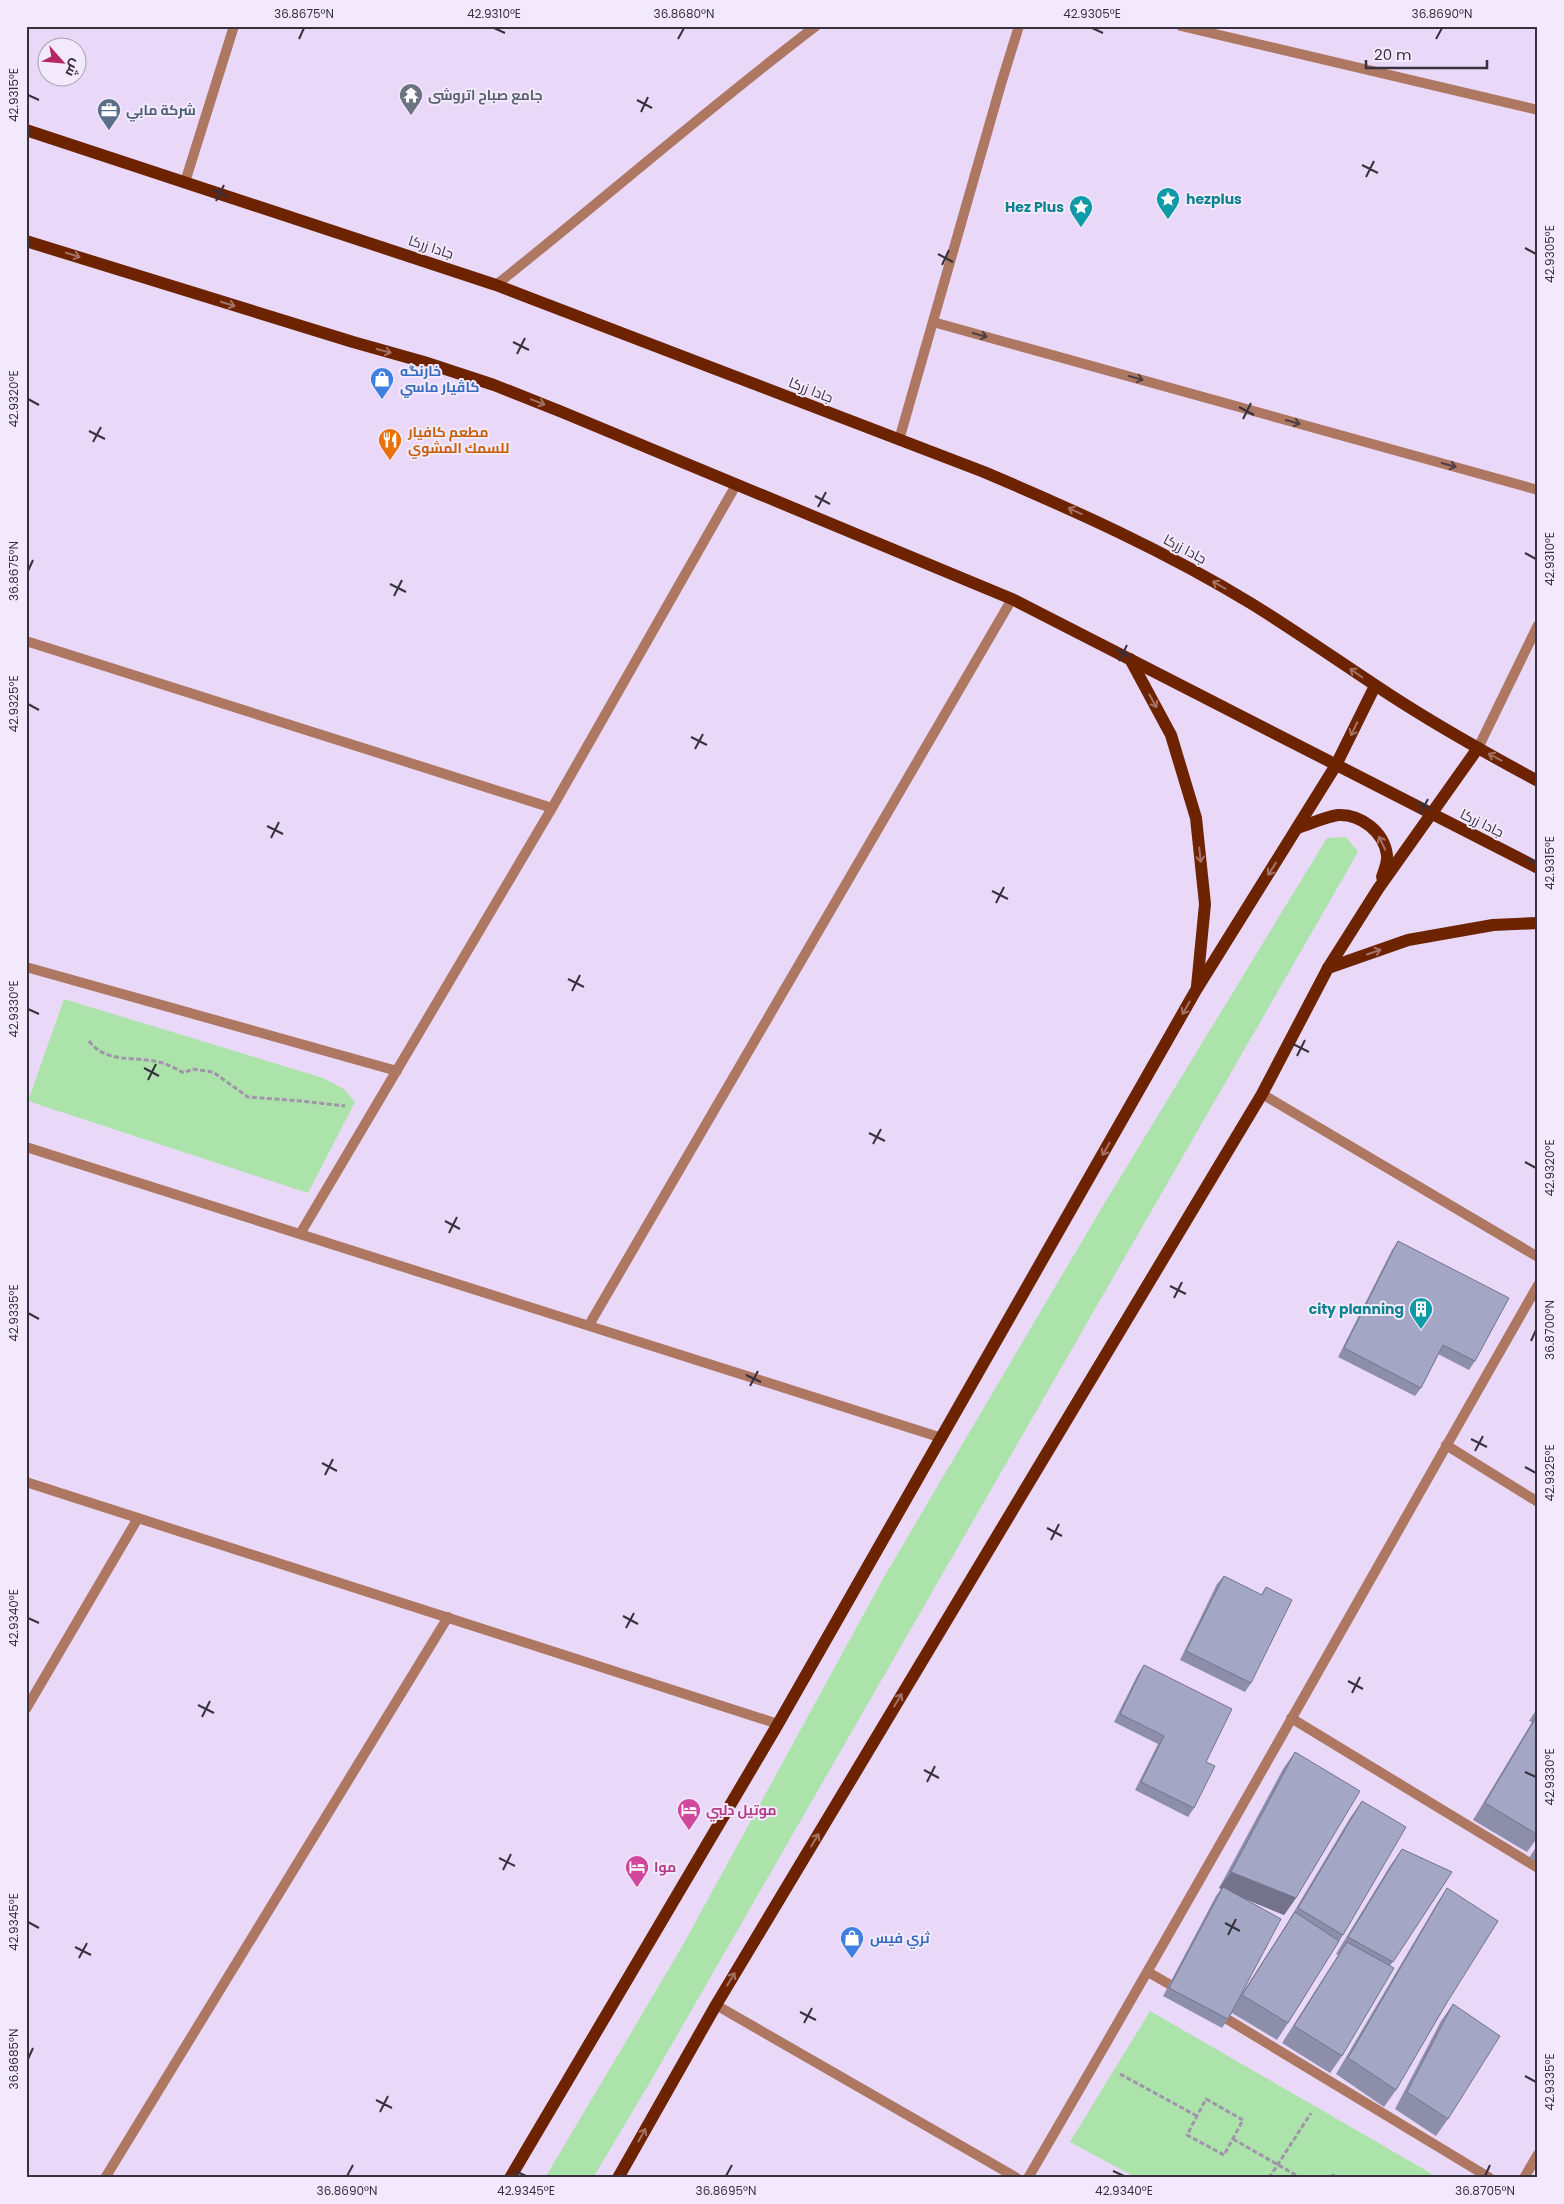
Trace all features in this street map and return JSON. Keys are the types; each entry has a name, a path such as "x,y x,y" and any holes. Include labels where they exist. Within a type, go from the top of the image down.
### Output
{"main road":[{"name":"جادا زرکا","path":"26,130 496,285 1036,494 1128,537 1251,603 1375,686 1478,748 1538,781"},
{"name":"جادا زرکا","path":"26,241 494,385 1012,599 1538,868"},
{"path":"1130,658 1171,735 1196,818 1205,904 1196,990"},
{"path":"510,2178 778,1724 1196,990 1336,765 1375,686"},
{"path":"618,2178 716,2005 1262,1094 1328,968 1378,889 1478,748"},
{"path":"1297,828 1337,815 1353,817 1371,826 1384,842 1388,857 1378,889"},
{"path":"1328,968 1408,940 1493,925 1538,923"}],"street":[{"path":"185,182 234,26"},
{"path":"496,285 641,165 816,26"},
{"path":"899,440 1019,26"},
{"path":"1181,26 1538,110"},
{"path":"933,322 1538,490"},
{"path":"300,1234 552,808 736,485"},
{"path":"589,1325 1012,599"},
{"path":"1478,748 1538,625"},
{"path":"26,641 552,808"},
{"path":"26,967 397,1071"},
{"path":"1262,1094 1538,1257"},
{"path":"26,1146 942,1438"},
{"path":"1028,2178 1148,1972 1290,1718 1538,1285"},
{"path":"1446,1446 1538,1502"},
{"path":"26,1482 778,1724"},
{"path":"26,1709 138,1518"},
{"path":"105,2178 448,1617"},
{"path":"1290,1718 1538,1868"},
{"path":"1148,1972 1190,1997"},
{"path":"716,2005 1018,2178"},
{"path":"1206,2007 1490,2178"},
{"path":"1524,2178 1538,2154"}],"path":[{"path":"89,1041 95,1048 114,1057 158,1062 184,1073 192,1069 213,1072 248,1097 302,1101 373,1110"},
{"path":"1120,2074 1197,2116"},
{"path":"1206,2100 1243,2120 1224,2156 1187,2135 1197,2116 1206,2100"},
{"path":"1269,2178 1310,2113"},
{"path":"1233,2139 1301,2178"},
{"path":"1331,2178 1333,2175 1339,2178"}],"green space":[{"path":"1346,837 1358,852 649,2084 593,2178 545,2178 683,1945 884,1577 1104,1204 1327,838"},
{"path":"64,999 323,1078 344,1089 355,1102 308,1193 28,1101"},
{"path":"1150,2011 1439,2178 1137,2178 1070,2142"}],"building":[{"name":"city planning","path":"1398,1241 1509,1298 1475,1361 1443,1345 1421,1388 1344,1348"},
{"path":"1224,1576 1262,1595 1266,1587 1292,1600 1251,1683 1186,1651"},
{"path":"1144,1665 1232,1709 1206,1762 1215,1766 1194,1808 1141,1782 1164,1736 1120,1714"},
{"path":"1538,1714 1538,1835 1485,1803"},
{"path":"1295,1752 1360,1791 1296,1898 1231,1872"},
{"path":"1362,1801 1406,1827 1343,1935 1298,1908"},
{"path":"1402,1849 1452,1872 1393,1962 1348,1937"},
{"path":"1223,1887 1281,1919 1228,2019 1169,1988"},
{"path":"1447,1888 1498,1921 1446,2004 1396,2090 1348,2058"},
{"path":"1295,1912 1339,1941 1288,2023 1242,1995"},
{"path":"1347,1942 1394,1968 1342,2056 1294,2026"},
{"path":"1453,2004 1500,2036 1448,2119 1407,2092"}],"place":[{"name":"جامع صباح اتروشى","path":"411,116"},
{"name":"شركة مابي","path":"109,131"},
{"name":"hezplus","path":"1168,220"},
{"name":"Hez Plus","path":"1081,228"},
{"name":"خارنگه كاڤيار ماسي","path":"382,400"},
{"name":"مطعم كافيار للسمك المشوي","path":"390,461"},
{"name":"city planning","path":"1421,1330"},
{"name":"موتيل دلبي","path":"689,1831"},
{"name":"موا","path":"637,1888"},
{"name":"ثري فيس","path":"852,1959"}]}
